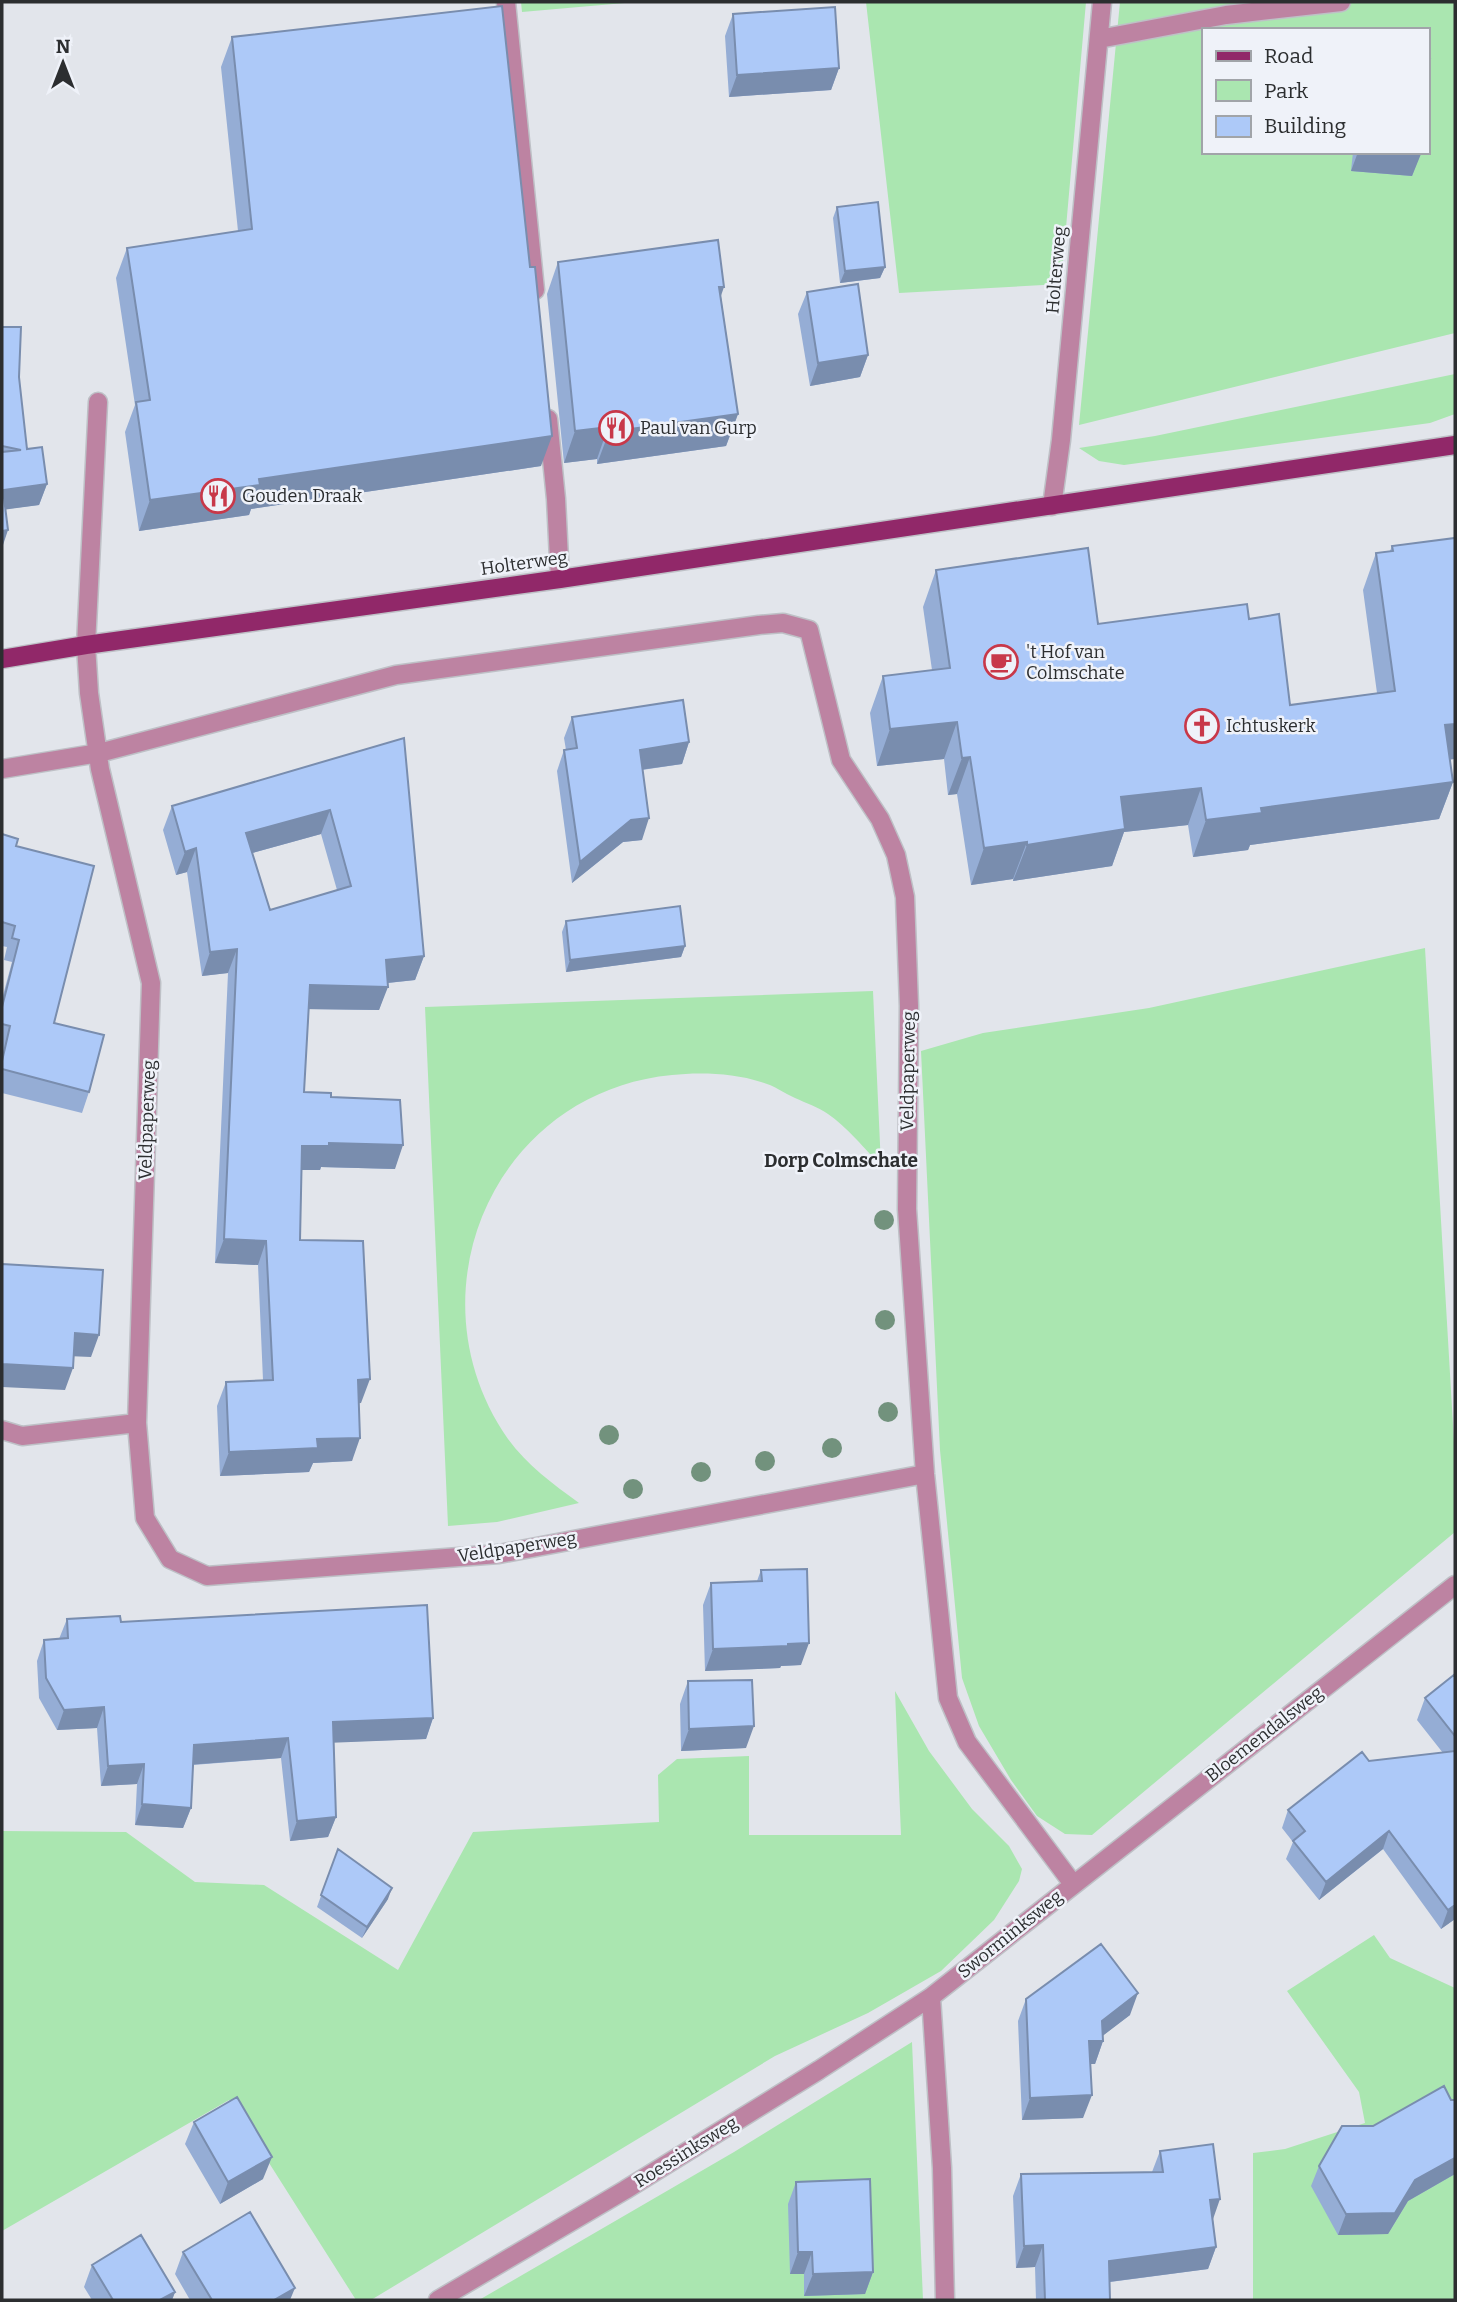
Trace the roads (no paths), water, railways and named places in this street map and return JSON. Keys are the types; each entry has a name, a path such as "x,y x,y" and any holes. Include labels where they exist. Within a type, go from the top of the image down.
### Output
{"main road":[{"name":"Holterweg","path":"2,659 560,579 1455,445"}],"street":[{"path":"506,2 536,306"},
{"name":"Holterweg","path":"1052,506 1061,440 1102,2"},
{"path":"1099,39 1226,16 1341,2"},
{"name":"Veldpaperweg","path":"99,402 86,645 89,693 102,778 151,983 137,1423 145,1518 170,1559 206,1576 499,1554 925,1474 907,1209 909,1006 905,897 896,855 880,819 841,760 809,630 783,623 759,625 396,675 99,753"},
{"path":"546,402 556,499 560,579"},
{"path":"2,769 99,753"},
{"path":"2,1430 22,1436 137,1423"},
{"name":"Sworminksweg","path":"925,1474 948,1698 967,1742 1073,1884 931,1997"},
{"name":"Bloemendalsweg","path":"1073,1884 1455,1585"},
{"path":"931,1997 942,2168 945,2300"},
{"name":"Roessinksweg","path":"438,2300 671,2162 931,1997"}],"place":[{"name":"Paul van Gurp","path":"616,428"},
{"name":"Gouden Draak","path":"218,496"},
{"name":"'t Hof van Colmschate","path":"1001,662"},
{"name":"Ichtuskerk","path":"1202,726"}],"district":[{"name":"Dorp Colmschate","path":"841,1160"}]}
